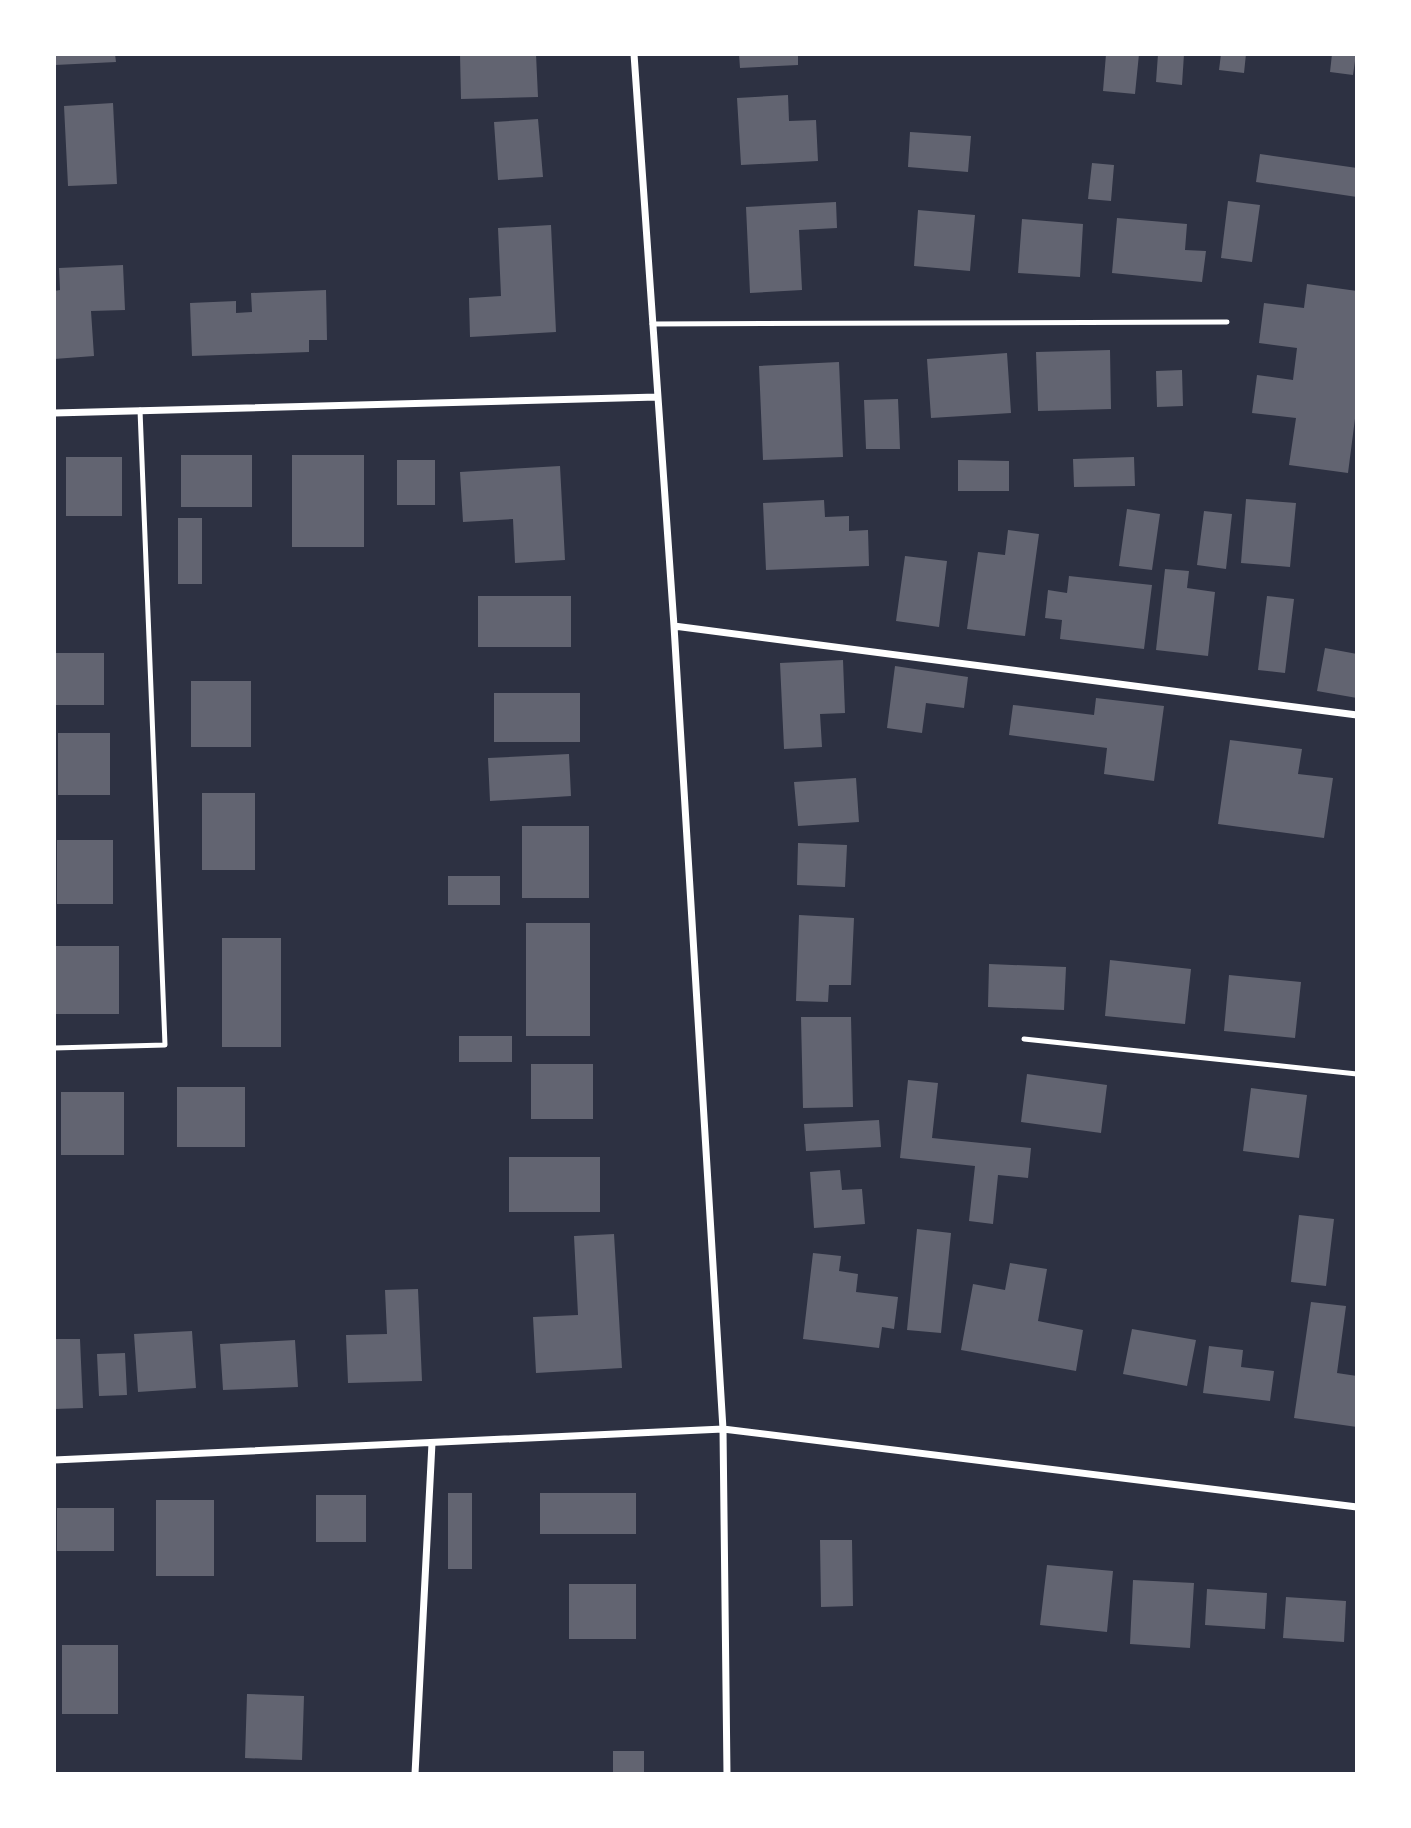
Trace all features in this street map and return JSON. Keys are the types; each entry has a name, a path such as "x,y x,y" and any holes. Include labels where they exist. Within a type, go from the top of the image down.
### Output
{"street":[{"path":"634,54 674,626 723,1429 727,1774"},
{"path":"54,413 657,397"},
{"path":"674,626 1357,715"},
{"path":"54,1460 723,1429 1357,1507"},
{"path":"415,1774 432,1443"}],"lane":[{"path":"652,324 1227,322"},
{"path":"54,1048 164,1045 140,410"},
{"path":"1024,1039 1357,1074"}],"building":[{"path":"55,54 115,54 116,62 55,65"},
{"path":"460,54 536,54 538,97 461,99"},
{"path":"739,54 798,54 798,65 740,68"},
{"path":"1106,54 1139,54 1135,94 1103,91"},
{"path":"1158,54 1184,54 1182,85 1156,82"},
{"path":"1221,54 1246,54 1244,73 1219,70"},
{"path":"1332,54 1356,54 1353,75 1330,72"},
{"path":"788,95 789,121 816,120 818,161 741,165 737,98"},
{"path":"113,103 117,184 68,186 64,106"},
{"path":"538,119 543,177 498,180 494,122"},
{"path":"910,132 971,136 968,172 908,167"},
{"path":"1260,154 1357,168 1357,197 1256,182"},
{"path":"1092,163 1114,165 1111,201 1088,199"},
{"path":"1228,201 1260,205 1252,262 1221,258"},
{"path":"836,202 837,228 799,230 802,290 750,293 746,207"},
{"path":"918,210 975,215 970,271 914,266"},
{"path":"1117,218 1187,224 1185,250 1206,251 1202,282 1112,273"},
{"path":"1022,219 1083,224 1080,277 1018,273"},
{"path":"551,225 556,332 470,337 469,298 501,296 498,228"},
{"path":"123,265 125,310 91,311 94,356 54,359 54,291 60,290 59,268"},
{"path":"1307,284 1357,291 1357,403 1348,473 1289,465 1296,418 1252,413 1257,375 1293,380 1297,348 1259,343 1264,303 1304,308"},
{"path":"326,290 327,340 309,340 309,352 192,356 190,303 236,301 236,313 252,312 251,293"},
{"path":"1110,350 1111,409 1038,411 1036,352"},
{"path":"1007,353 1011,413 931,418 927,359"},
{"path":"839,362 843,457 763,460 759,366"},
{"path":"1182,370 1183,406 1157,407 1156,371"},
{"path":"898,399 900,449 866,449 864,400"},
{"path":"181,455 252,455 252,507 181,507"},
{"path":"292,455 364,455 364,547 292,547"},
{"path":"66,457 122,457 122,516 66,516"},
{"path":"1134,457 1135,486 1074,487 1073,459"},
{"path":"397,460 435,460 435,505 397,505"},
{"path":"958,460 1009,461 1009,491 958,491"},
{"path":"560,466 565,560 515,563 513,519 463,522 460,472"},
{"path":"1246,499 1296,503 1290,567 1241,563"},
{"path":"824,500 825,517 849,516 849,531 868,530 869,566 766,570 763,503"},
{"path":"1127,509 1160,514 1152,570 1119,566"},
{"path":"1204,511 1232,514 1226,569 1197,565"},
{"path":"178,518 202,518 202,584 178,584"},
{"path":"1008,530 1039,534 1025,636 967,629 978,552 1005,555"},
{"path":"905,556 947,561 939,627 896,621"},
{"path":"1165,569 1189,571 1187,588 1215,592 1208,656 1156,650"},
{"path":"1069,576 1152,585 1144,649 1060,639 1062,620 1045,618 1048,590 1067,593"},
{"path":"478,596 571,596 571,647 478,647"},
{"path":"1267,596 1294,599 1285,673 1258,670"},
{"path":"1325,648 1357,654 1357,698 1317,691"},
{"path":"54,653 104,653 104,705 54,705"},
{"path":"843,660 845,713 820,714 822,747 784,749 780,663"},
{"path":"895,666 968,677 964,708 926,703 922,733 887,728"},
{"path":"191,681 251,681 251,747 191,747"},
{"path":"494,693 580,693 580,742 494,742"},
{"path":"1096,698 1164,706 1154,781 1104,774 1107,748 1009,735 1013,705 1094,715"},
{"path":"58,733 110,733 110,795 58,795"},
{"path":"1230,740 1302,749 1298,774 1333,778 1324,838 1218,824"},
{"path":"569,754 571,796 490,801 488,758"},
{"path":"856,778 859,822 798,826 794,782"},
{"path":"202,793 255,793 255,870 202,870"},
{"path":"522,826 589,826 589,898 522,898"},
{"path":"57,840 113,840 113,904 57,904"},
{"path":"798,843 847,845 845,887 797,885"},
{"path":"448,876 500,876 500,905 448,905"},
{"path":"799,915 854,918 851,985 829,985 828,1002 796,1001"},
{"path":"526,923 590,923 590,1036 526,1036"},
{"path":"222,938 281,938 281,1047 222,1047"},
{"path":"54,946 119,946 119,1014 54,1014"},
{"path":"1110,960 1191,969 1185,1024 1105,1016"},
{"path":"989,964 1066,967 1064,1010 988,1007"},
{"path":"1229,975 1301,982 1295,1038 1224,1031"},
{"path":"801,1017 851,1017 853,1107 803,1108"},
{"path":"459,1036 512,1036 512,1062 459,1062"},
{"path":"531,1064 593,1064 593,1119 531,1119"},
{"path":"1027,1074 1107,1085 1101,1133 1021,1122"},
{"path":"908,1080 938,1083 932,1138 1031,1148 1028,1178 998,1175 993,1224 969,1221 975,1166 900,1158"},
{"path":"177,1087 245,1087 245,1147 177,1147"},
{"path":"1251,1088 1307,1095 1299,1158 1243,1151"},
{"path":"61,1092 124,1092 124,1155 61,1155"},
{"path":"879,1120 881,1147 806,1151 804,1124"},
{"path":"509,1157 600,1157 600,1212 509,1212"},
{"path":"840,1170 842,1190 862,1189 865,1224 814,1228 810,1172"},
{"path":"1299,1215 1334,1219 1326,1286 1291,1282"},
{"path":"917,1229 951,1233 941,1333 907,1330"},
{"path":"614,1234 622,1368 536,1373 533,1317 578,1315 574,1236"},
{"path":"813,1253 841,1256 839,1271 858,1274 856,1292 898,1297 894,1329 882,1327 879,1348 803,1339"},
{"path":"1010,1263 1047,1269 1038,1321 1083,1330 1076,1371 961,1350 973,1284 1005,1290"},
{"path":"418,1289 422,1381 348,1383 346,1335 387,1334 385,1290"},
{"path":"1311,1302 1346,1306 1337,1373 1357,1376 1357,1427 1294,1418"},
{"path":"1132,1329 1196,1340 1187,1386 1123,1374"},
{"path":"192,1331 196,1388 138,1392 134,1334"},
{"path":"54,1339 80,1339 83,1408 54,1409"},
{"path":"295,1340 298,1387 223,1390 220,1344"},
{"path":"1209,1346 1243,1350 1241,1367 1274,1371 1270,1401 1203,1393"},
{"path":"125,1353 127,1395 99,1396 97,1354"},
{"path":"448,1493 472,1493 472,1569 448,1569"},
{"path":"540,1493 636,1493 636,1534 540,1534"},
{"path":"316,1495 366,1495 366,1542 316,1542"},
{"path":"156,1500 214,1500 214,1576 156,1576"},
{"path":"57,1508 114,1508 114,1551 57,1551"},
{"path":"820,1540 852,1540 853,1606 821,1607"},
{"path":"1047,1565 1113,1571 1107,1632 1040,1625"},
{"path":"1133,1580 1194,1583 1190,1648 1130,1644"},
{"path":"569,1584 636,1584 636,1639 569,1639"},
{"path":"1207,1589 1267,1593 1265,1629 1205,1625"},
{"path":"1286,1597 1346,1601 1344,1642 1283,1638"},
{"path":"62,1645 118,1645 118,1714 62,1714"},
{"path":"247,1694 304,1696 302,1760 245,1758"},
{"path":"613,1751 644,1751 644,1774 613,1774"}]}
